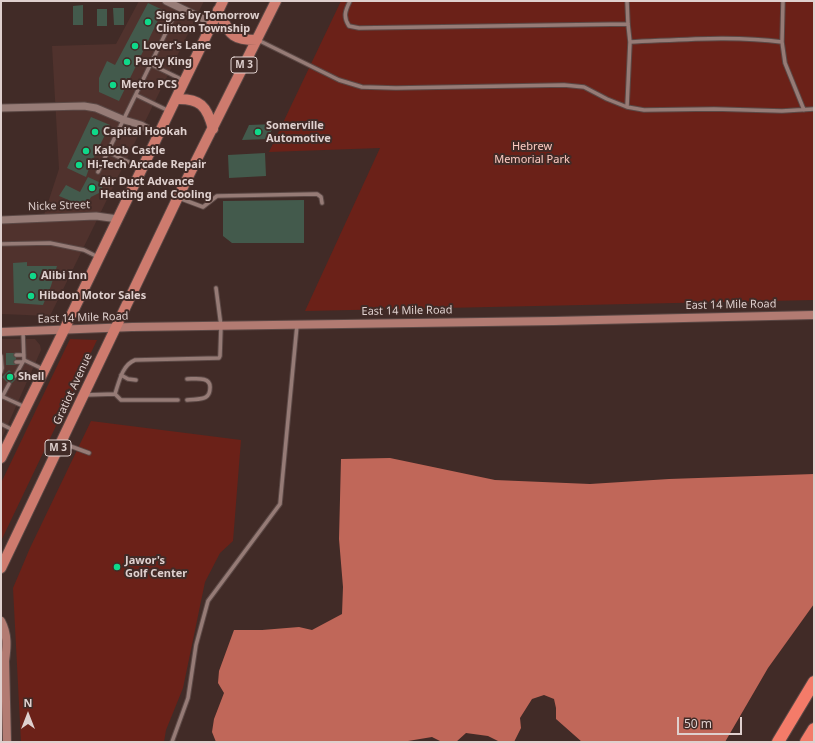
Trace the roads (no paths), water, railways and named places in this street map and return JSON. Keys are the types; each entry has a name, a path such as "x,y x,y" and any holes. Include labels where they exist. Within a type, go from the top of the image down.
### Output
{"highway":[{"path":"778,742 814,682"},
{"path":"806,742 814,728"}],"main road":[{"name":"M 3","path":"116,329 178,197 276,1"},
{"path":"1,458 220,6"},
{"path":"220,6 231,34 236,38 243,40 257,40"},
{"path":"176,99 185,98 200,103 206,109 210,117 212,129"},
{"name":"East 14 Mile Road","path":"1,332 297,324 814,315"},
{"name":"Gratiot Avenue","path":"1,568 116,329"},
{"path":"1,621 6,634 7,649 5,661 4,723 7,742"},
{"path":"1,651 5,661"}],"street":[{"path":"166,1 212,23"},
{"path":"1,108 84,106 96,108 124,120 141,125 158,135"},
{"name":"Nicke Street","path":"1,220 96,216 118,219"}],"lane":[{"path":"350,1 346,10 345,19 349,26 359,28 628,24"},
{"path":"627,1 630,42 627,107"},
{"path":"783,1 782,42 785,63 804,110"},
{"path":"98,172 174,16"},
{"path":"630,42 698,39 764,39 782,42"},
{"path":"257,40 340,80 362,87 396,88 564,85 584,87 627,107 644,110 714,109 782,111 814,109"},
{"path":"150,64 184,81"},
{"path":"136,95 170,111"},
{"path":"108,152 142,168"},
{"path":"178,197 191,204 203,207 217,196 317,194 321,196 322,204"},
{"path":"1,244 50,243 84,250 99,257"},
{"path":"114,394 121,375 126,367 135,360 219,358 221,326 216,288"},
{"path":"172,742 188,698 196,645 208,601 280,504 297,324"},
{"path":"15,376 23,361 23,331"},
{"path":"1,372 4,363 1,356 6,355"},
{"path":"16,355 24,355"},
{"path":"16,362 23,361 44,369"},
{"path":"121,375 128,379 136,380"},
{"path":"187,379 200,378 206,380 209,382 210,387 207,397 188,400"},
{"path":"9,384 1,396 26,408"},
{"path":"84,395 114,394 121,400 178,400"},
{"path":"1,424 14,431"},
{"path":"61,443 89,453"}],"place":[{"name":"Signs by Tomorrow Clinton Township","path":"148,22"},
{"name":"Lover's Lane","path":"135,46"},
{"name":"Party King","path":"127,62"},
{"name":"Metro PCS","path":"113,85"},
{"name":"Capital Hookah","path":"95,132"},
{"name":"Somerville Automotive","path":"258,132"},
{"name":"Kabob Castle","path":"86,151"},
{"name":"Hi-Tech Arcade Repair","path":"79,165"},
{"name":"Air Duct Advance Heating and Cooling","path":"92,188"},
{"name":"Alibi Inn","path":"33,276"},
{"name":"Hibdon Motor Sales","path":"31,296"},
{"name":"Shell","path":"10,377"},
{"name":"Jawor's Golf Center","path":"117,567"}],"park label":[{"name":"Hebrew Memorial Park","path":"532,153"}]}
